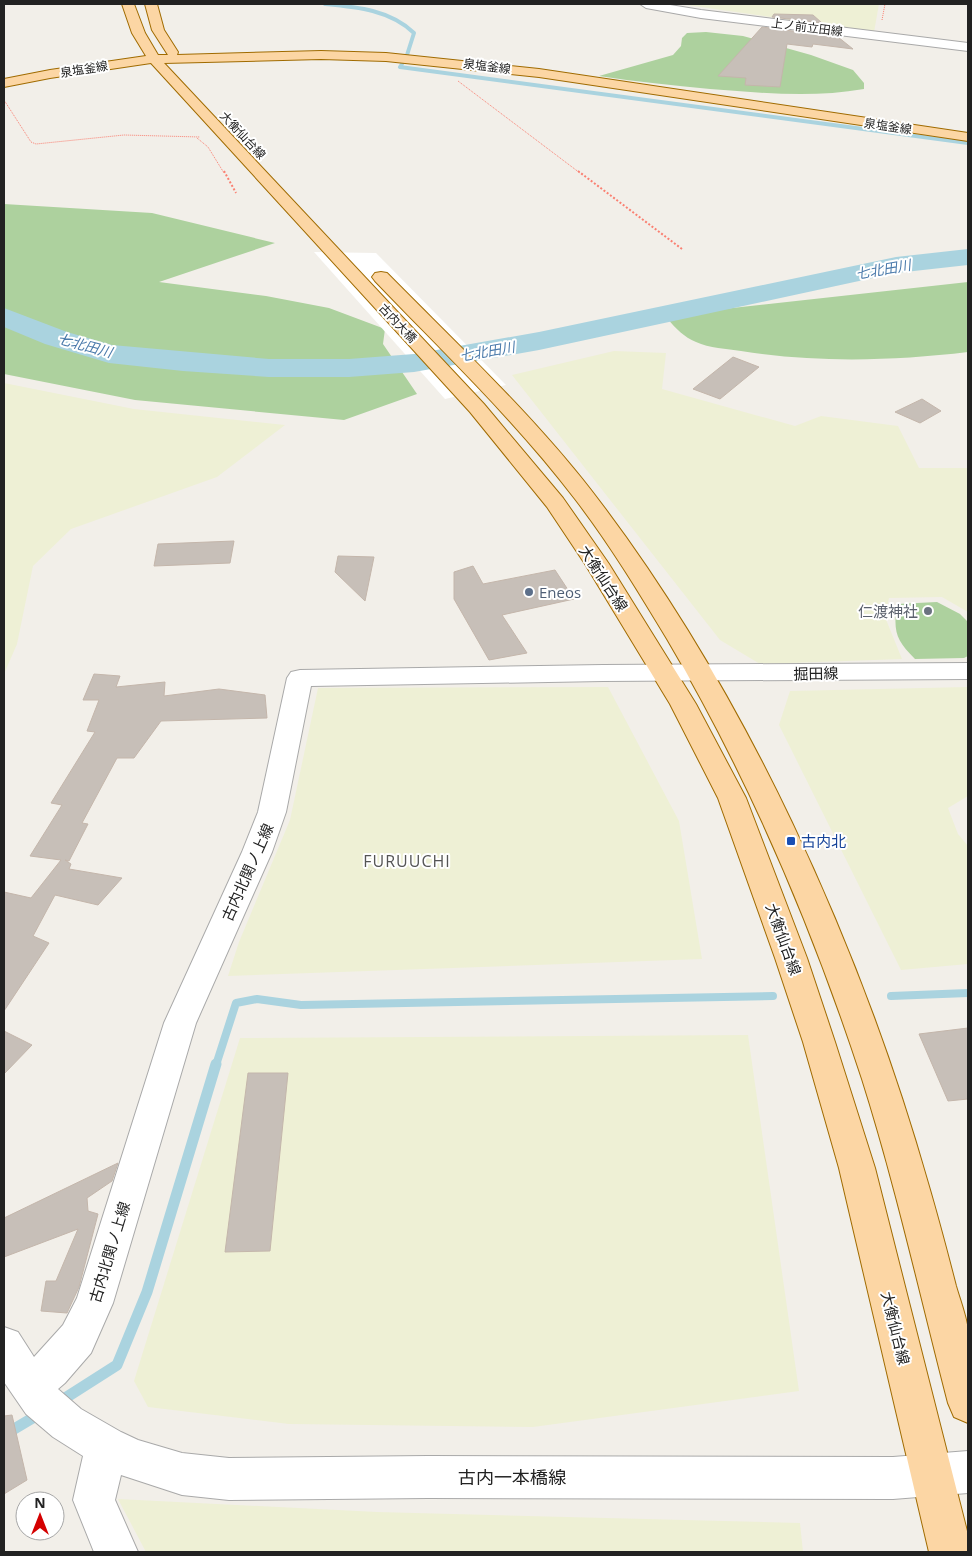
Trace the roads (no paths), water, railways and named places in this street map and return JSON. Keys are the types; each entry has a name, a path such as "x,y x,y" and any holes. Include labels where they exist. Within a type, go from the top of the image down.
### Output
{"main road":[{"name":"大衡仙台線","path":"128,4 135,25 148,52 333,252"},
{"name":"大衡仙台線","path":"151,4 158,32 190,77 276,170"},
{"name":"泉塩釜線","path":"4,83 50,74 154,59 348,55 459,63 539,72 968,137"},
{"name":"古内大橋","path":"333,252 483,399"},
{"name":"古内大橋","path":"371,267 483,399"},
{"name":"大衡仙台線","path":"483,399 544,447 607,526 642,578 700,674 759,782 812,902 863,1035 904,1164 968,1404"},
{"name":"大衡仙台線","path":"483,399 597,564 683,704 732,798 791,958 819,1042 950,1473 951,1552"}],"street":[{"name":"上ノ前立田線","path":"646,4 704,9 968,47"},
{"name":"掘田線","path":"663,674 968,671"},
{"name":"古内北関ノ上線","path":"45,1403 52,1368 77,1339 94,1303 180,1023 258,852 272,812 300,678 663,674"},
{"name":"古内一本橋線","path":"4,1346 45,1403 106,1448 135,1460 182,1474 229,1479 893,1478 950,1473"},
{"path":"106,1448 94,1500 116,1552"}],"waterway":[{"path":"325,4 372,11 405,25 414,33 407,55"},
{"path":"402,64 400,67 968,143"},
{"name":"七北田川","path":"4,317 56,338 109,354 183,362 269,368 349,368 414,363 539,341 896,265 968,257"},
{"path":"891,996 968,993"},
{"path":"216,1065 236,1003 257,999 301,1005 773,996"},
{"path":"59,1402 117,1365 147,1292 216,1064"},
{"path":"4,1435 41,1413"}],"place":[{"name":"Eneos","path":"529,592"},
{"name":"仁渡神社","path":"928,611"},
{"name":"古内北","path":"791,841"}],"district":[{"name":"FURUUCHI","path":"407,861"}]}
